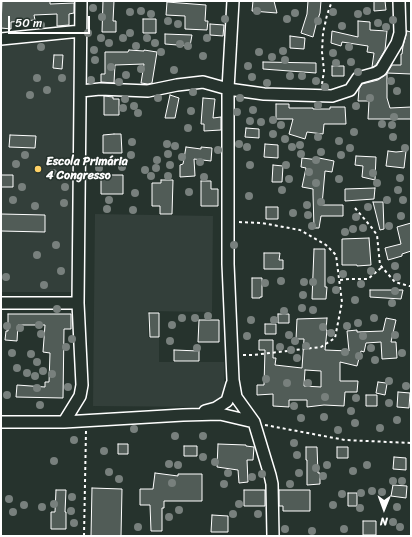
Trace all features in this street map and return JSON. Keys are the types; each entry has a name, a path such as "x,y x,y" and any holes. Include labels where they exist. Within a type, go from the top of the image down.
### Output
{"street":[{"path":"64,422 82,391 78,303 81,1"},
{"path":"233,1 228,89 228,264 233,380 236,397 254,422 272,484 273,536"},
{"path":"81,91 100,89 148,91 178,84 202,82 228,89 264,94 332,96 350,90 358,78 381,70 405,32 399,1"},
{"path":"1,39 81,31"},
{"path":"1,303 78,303"},
{"path":"183,415 216,408 227,401 233,380"},
{"path":"1,422 64,422 220,414 254,422"}],"path":[{"path":"321,96 324,70 322,33 332,1"},
{"path":"355,208 377,235 380,265 395,282 411,286"},
{"path":"228,222 262,223 300,230 326,245 336,254 342,302 335,338 321,347 253,355 232,355"},
{"path":"340,280 368,280 382,267"},
{"path":"84,536 86,421"},
{"path":"254,422 345,440 411,443"}],"shaded area":[{"name":"Escola Primária 4 Congresso","path":"77,39 75,292 1,292 1,46"},
{"path":"95,214 213,216 212,312 148,311 148,337 159,338 159,362 224,362 224,397 214,407 93,406"}],"building":[{"path":"2,1 50,1 50,4 74,3 74,13 69,14 69,25 57,26 57,14 34,15 35,20 11,22 11,29 1,28"},
{"path":"103,1 114,1 113,21 116,21 116,32 102,32"},
{"path":"253,1 274,1 277,13 252,11"},
{"path":"308,1 321,1 320,13 313,37 301,33 307,14"},
{"path":"374,1 385,1 386,10 374,11"},
{"path":"167,2 206,5 205,21 208,21 207,30 185,29 185,16 166,15"},
{"path":"143,19 156,19 156,33 143,33"},
{"path":"358,21 370,22 370,30 387,31 385,50 376,65 373,67 374,53 367,52 368,46 342,42 341,46 331,43 332,31 358,37"},
{"path":"210,24 224,25 223,36 210,35"},
{"path":"407,31 411,32 411,74 387,73 392,65 401,65 401,54"},
{"path":"165,34 192,35 190,46 165,44"},
{"path":"290,36 305,38 304,49 290,48"},
{"path":"129,50 157,52 152,83 141,83 144,64 115,65 114,83 101,82 101,74 105,74 105,52 128,52"},
{"path":"54,55 63,55 62,69 53,68"},
{"path":"263,62 316,63 316,73 263,69"},
{"path":"332,66 344,66 344,76 332,76"},
{"path":"387,74 387,98 390,108 411,107 411,119 368,119 369,101 358,101 359,89 362,84 378,80"},
{"path":"170,95 179,98 175,118 165,118"},
{"path":"104,96 119,99 119,115 104,115"},
{"path":"203,98 215,99 213,118 221,117 221,130 204,131 204,124 201,124"},
{"path":"276,104 289,104 289,108 330,109 330,107 345,107 346,124 324,124 323,134 307,132 305,139 289,134 293,119 276,119"},
{"path":"246,128 259,129 259,138 245,137"},
{"path":"121,134 122,153 103,153 103,135"},
{"path":"10,135 36,136 35,148 9,147"},
{"path":"265,144 278,145 278,158 264,157"},
{"path":"186,147 201,149 201,147 212,148 211,161 194,159 195,176 180,177 180,165 183,164"},
{"path":"388,151 406,151 404,168 386,166"},
{"path":"356,156 376,157 375,180 362,177 363,166 355,165"},
{"path":"302,158 319,160 319,158 334,161 332,172 325,171 322,205 343,205 343,216 321,216 319,228 314,228 313,189 302,187 306,168 301,167"},
{"path":"273,165 283,166 282,182 272,182"},
{"path":"1,175 13,175 13,187 1,187"},
{"path":"101,175 123,175 123,194 101,194"},
{"path":"161,180 173,180 172,214 160,214 160,206 152,206 152,183 161,183"},
{"path":"201,181 211,181 211,189 218,189 218,206 201,206"},
{"path":"375,188 374,199 345,201 345,189"},
{"path":"373,202 383,202 384,229 380,230"},
{"path":"266,207 278,207 278,219 266,219"},
{"path":"1,214 45,215 45,232 1,231"},
{"path":"411,223 411,251 402,254 402,256 388,260 385,248 401,244 397,227"},
{"path":"369,238 371,265 342,265 342,239"},
{"path":"314,249 325,249 325,287 327,287 326,299 312,299"},
{"path":"264,253 280,253 279,260 283,260 283,269 264,269"},
{"path":"252,278 262,278 262,297 260,298 252,298"},
{"path":"370,290 403,290 401,299 370,297"},
{"path":"149,313 159,313 159,337 150,337"},
{"path":"8,314 71,314 71,329 64,329 63,398 16,397 17,385 45,387 45,382 49,382 50,353 43,352 45,325 18,325 17,341 5,340 6,331 8,331"},
{"path":"278,314 289,314 289,323 278,323"},
{"path":"327,318 325,350 349,351 347,331 383,331 386,318 396,320 391,342 396,342 397,358 382,359 381,342 366,343 364,352 361,351 357,366 340,362 340,381 358,381 357,392 345,392 344,406 324,405 307,407 307,400 289,400 289,407 273,406 273,394 257,395 257,385 264,385 265,350 259,350 259,340 273,340 273,358 276,358 275,365 302,368 304,339 296,339 297,319","holes":["305,370 321,371 321,387 304,386"]},
{"path":"199,320 219,320 219,342 198,342"},
{"path":"265,324 276,324 276,334 265,334"},
{"path":"174,350 199,351 199,361 174,361"},
{"path":"378,382 387,384 385,395 376,393"},
{"path":"398,392 410,393 409,408 397,407"},
{"path":"366,395 377,395 377,406 366,406"},
{"path":"118,444 128,444 128,454 118,454"},
{"path":"218,444 246,445 254,447 253,460 247,460 248,482 239,483 238,470 217,467"},
{"path":"184,446 197,446 197,456 184,456"},
{"path":"306,447 317,447 320,484 307,485"},
{"path":"337,447 348,447 348,458 337,458"},
{"path":"394,457 406,458 406,470 393,469"},
{"path":"155,473 178,476 178,474 202,474 202,501 164,501 164,508 162,508 162,531 151,531 150,505 140,505 140,489 153,489"},
{"path":"393,485 407,486 406,498 391,496"},
{"path":"92,488 122,489 121,536 91,536"},
{"path":"56,490 66,490 66,529 51,529 51,512 55,512"},
{"path":"244,490 265,490 265,506 244,506"},
{"path":"279,490 310,490 310,511 283,511 283,506 279,506"},
{"path":"348,493 357,493 357,506 348,506"},
{"path":"212,515 228,516 228,532 211,532"},
{"path":"363,521 376,521 376,535 363,535"}],"place":[{"name":"Escola Primária 4 Congresso","path":"38,169"}]}
